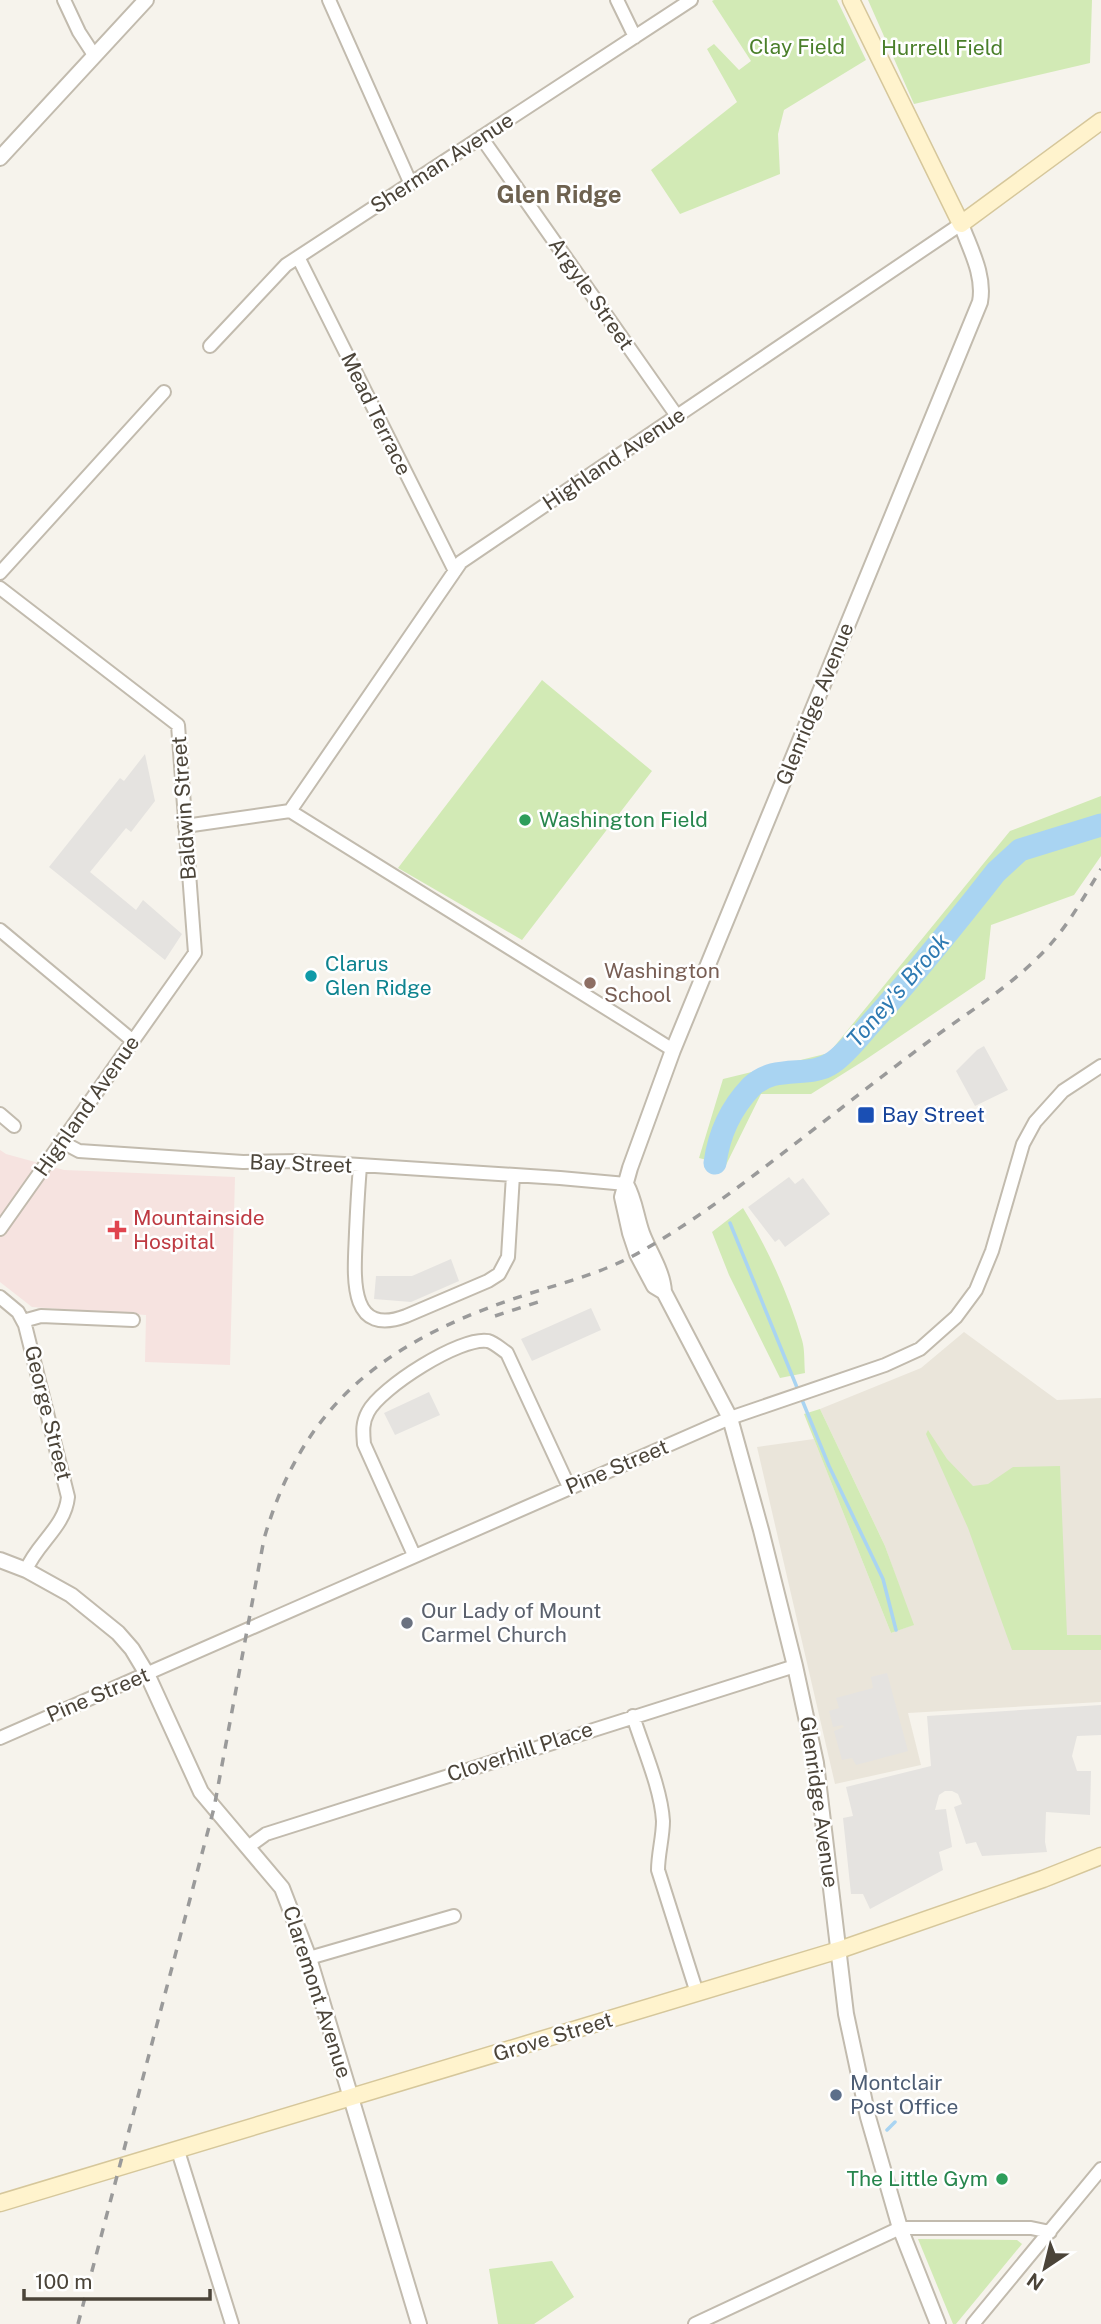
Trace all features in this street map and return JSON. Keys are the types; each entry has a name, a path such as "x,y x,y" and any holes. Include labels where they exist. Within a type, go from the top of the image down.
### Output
{"main road":[{"path":"851,0 961,225"},
{"name":"Highland Avenue","path":"961,225 1101,121"},
{"name":"Grove Street","path":"0,2203 839,1950 1101,1856"}],"street":[{"path":"64,0 98,51"},
{"path":"0,158 146,0"},
{"path":"329,0 410,182"},
{"path":"617,0 635,37"},
{"name":"Sherman Avenue","path":"210,346 286,265 691,0"},
{"name":"Argyle Street","path":"481,137 677,416"},
{"name":"Highland Avenue","path":"290,811 461,562 961,225"},
{"name":"Glenridge Avenue","path":"937,2324 900,2228 868,2117 846,2014 816,1763 795,1665 730,1418 664,1292 663,1279 647,1248 633,1197 626,1184 673,1050 981,302 983,288 980,275 961,225"},
{"name":"Mead Terrace","path":"298,257 454,571"},
{"path":"0,573 164,392"},
{"name":"Baldwin Street","path":"0,588 178,725 195,953 174,982"},
{"path":"185,826 290,811 673,1050"},
{"path":"0,930 133,1041"},
{"name":"Highland Avenue","path":"0,1229 174,982"},
{"name":"Pine Street","path":"0,1738 730,1418 910,1355 956,1317 976,1290 985,1271 1020,1153 1030,1130 1063,1091 1101,1066"},
{"path":"0,1114 14,1126"},
{"name":"Bay Street","path":"62,1142 79,1151 243,1162 298,1161 626,1184"},
{"path":"359,1167 354,1284 358,1301 364,1311 382,1321 393,1321 499,1274 508,1257 513,1175"},
{"name":"George Street","path":"0,1297 23,1321 68,1497 65,1515 31,1559 26,1570"},
{"path":"23,1321 41,1316 133,1320"},
{"path":"414,1555 364,1444 362,1427 368,1410 391,1388 465,1344 487,1341 507,1353 569,1487"},
{"name":"Claremont Avenue","path":"0,1560 26,1570 71,1595 99,1616 132,1648 147,1674 201,1792 282,1888 309,1958 419,2324"},
{"name":"Cloverhill Place","path":"248,1847 266,1834 795,1665"},
{"path":"633,1716 661,1807 663,1825 658,1870 697,1993"},
{"path":"309,1958 454,1916"},
{"path":"178,2151 232,2324"},
{"path":"973,2324 1101,2169"},
{"path":"695,2324 900,2228 1031,2228 1050,2232"}],"shaded area":[{"path":"145,754 155,801 131,832 126,828 90,872 136,910 143,900 182,934 165,960 49,867 120,778 124,781"},
{"path":"984,1046 1008,1090 975,1106 956,1071"},
{"name":"Mountainside Hospital","path":"0,1150 64,1170 235,1177 230,1365 145,1362 146,1315 32,1307 0,1282"},
{"path":"789,1177 795,1184 803,1178 830,1214 785,1247 779,1239 775,1242 748,1207"},
{"path":"451,1259 459,1281 411,1302 374,1299 376,1276 412,1276"},
{"path":"591,1308 601,1330 532,1361 521,1339"},
{"path":"964,1332 1057,1400 1101,1398 1101,1702 908,1713 921,1765 835,1784 757,1447 814,1439 891,1633 913,1625 885,1546 820,1409 921,1368"},
{"path":"429,1392 440,1415 395,1435 384,1413"},
{"path":"887,1673 908,1751 856,1765 852,1758 842,1760 834,1731 844,1727 833,1727 829,1711 839,1708 836,1698 873,1688 871,1677"},
{"path":"1101,1705 1101,1735 1077,1736 1072,1756 1077,1771 1091,1771 1090,1815 1046,1812 1047,1852 982,1856 976,1842 966,1844 954,1807 962,1804 958,1794 945,1791 939,1795 935,1810 946,1809 952,1847 939,1852 943,1870 870,1909 863,1894 851,1894 843,1818 853,1816 846,1787 931,1766 927,1716"}],"green space":[{"name":"Clay Field","path":"837,0 866,60 784,110 778,134 780,174 680,214 651,170 737,102 707,49 714,44 739,70 751,61 712,1"},
{"name":"Hurrell Field","path":"868,0 1092,0 1090,63 914,104"},
{"name":"Washington Field","path":"542,680 652,771 522,940 398,868"},
{"path":"1101,796 1101,856 1074,895 991,925 985,979 811,1094 761,1094 726,1165 699,1158 723,1079 829,1053 1010,831"},
{"path":"743,1208 769,1255 791,1306 803,1344 805,1373 780,1378 729,1275 712,1232"},
{"path":"820,1409 885,1546 914,1625 891,1633 804,1414"},
{"path":"928,1430 947,1459 973,1486 988,1484 1013,1467 1060,1466 1067,1635 1101,1635 1101,1650 1012,1650 968,1528 926,1434"},
{"path":"918,2239 1017,2240 1022,2244 956,2324 953,2324"},
{"path":"552,2261 574,2297 534,2324 498,2324 489,2269"}],"waterway":[{"name":"Toney's Brook","path":"715,1163 727,1122 751,1087 771,1075 823,1068 843,1054 889,1003 996,872 1020,850 1101,825"},
{"name":"Toney's Brook","path":"730,1223 829,1466 883,1579 896,1630"},
{"name":"Toney's Brook","path":"887,2130 895,2122"}],"railway":[{"path":"78,2324 214,1808 264,1539 280,1492 301,1452 325,1417 354,1386 386,1360 423,1337 465,1317 625,1260 717,1202 1023,971 1063,929 1101,869"},
{"path":"495,1316 541,1301"}],"place":[{"name":"Washington Field","path":"525,820"},
{"name":"Clarus Glen Ridge","path":"311,976"},
{"name":"Washington School","path":"590,983"},
{"name":"Bay Street","path":"866,1115"},
{"name":"Mountainside Hospital","path":"117,1230"},
{"name":"Our Lady of Mount Carmel Church","path":"407,1623"},
{"name":"Montclair Post Office","path":"836,2095"},
{"name":"The Little Gym","path":"1002,2179"}],"district":[{"name":"Glen Ridge","path":"559,195"}]}
